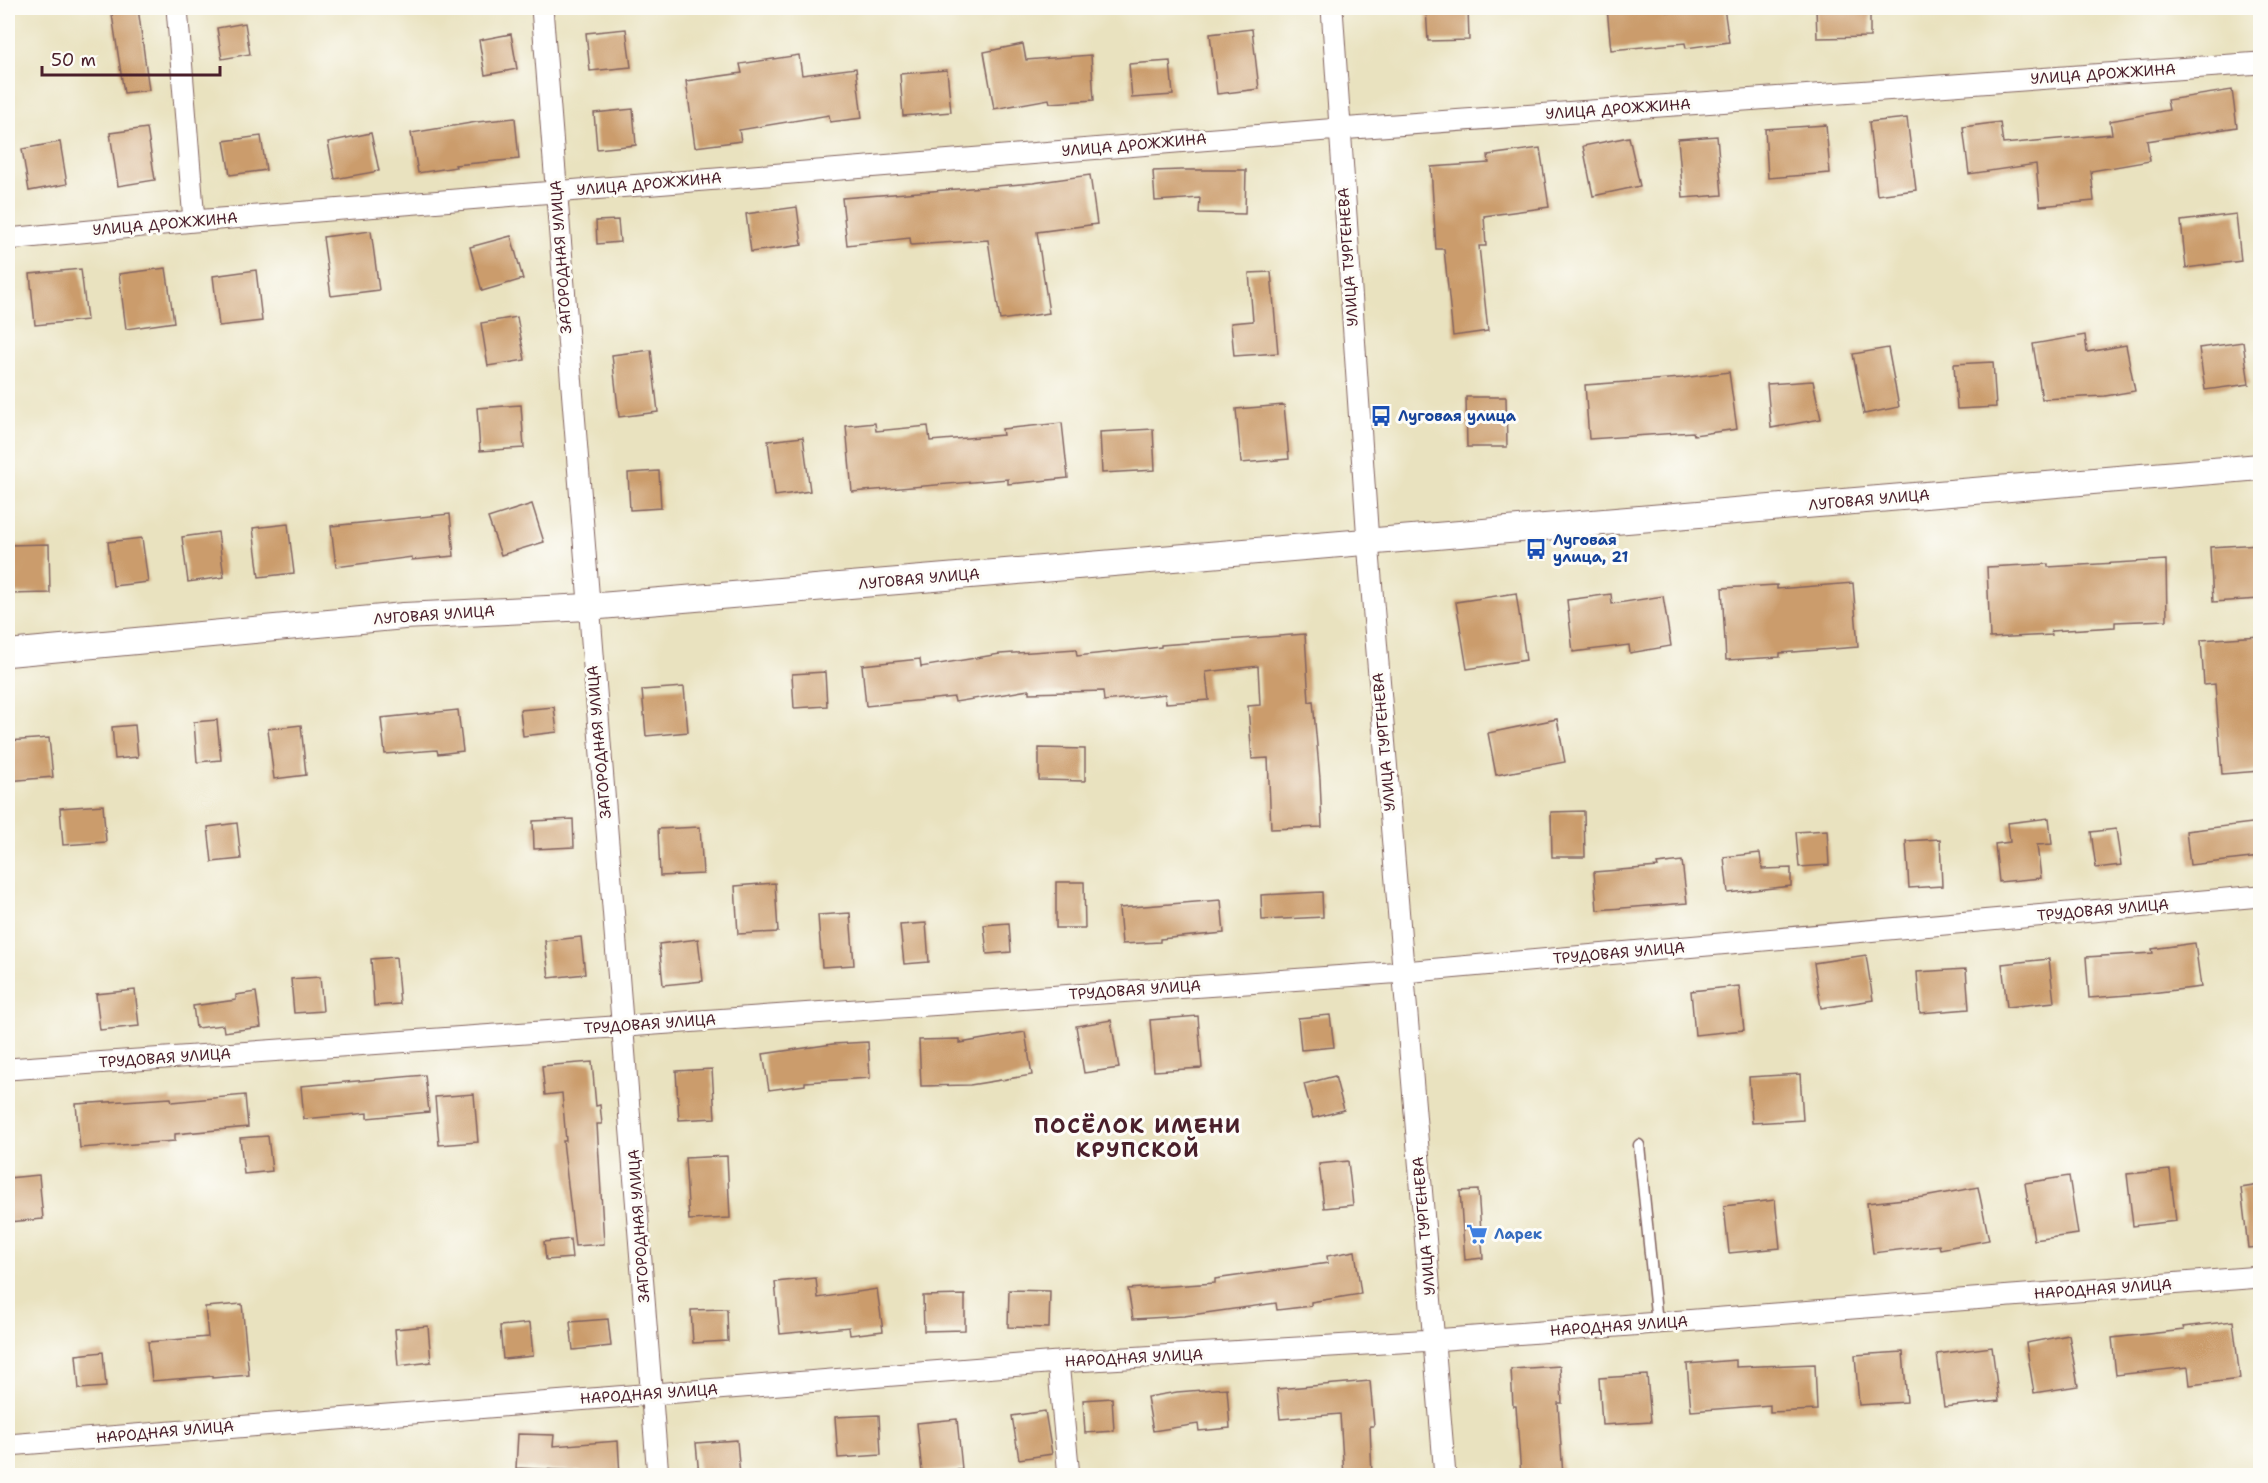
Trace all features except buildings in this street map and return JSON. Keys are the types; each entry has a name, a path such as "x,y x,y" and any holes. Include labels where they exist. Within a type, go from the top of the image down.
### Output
{"street":[{"path":"177,8 194,221"},
{"name":"ЗАГОРОДНАЯ УЛИЦА","path":"542,8 658,1476"},
{"name":"УЛИЦА ТУРГЕНЕВА","path":"1332,8 1368,542 1445,1476"},
{"name":"УЛИЦА ДРОЖЖИНА","path":"8,239 194,221 1339,129 2260,63"},
{"name":"ЛУГОВАЯ УЛИЦА","path":"8,654 404,616 588,607 2260,467"},
{"name":"ТРУДОВАЯ УЛИЦА","path":"8,1069 1404,972 2260,896"},
{"name":"НАРОДНАЯ УЛИЦА","path":"8,1444 1058,1362 1434,1340 2260,1277"},
{"path":"1058,1362 1069,1476"}],"lane":[{"path":"1640,1145 1657,1323"}],"place":[{"name":"Луговая улица","path":"1381,416"},
{"name":"Луговая улица, 21","path":"1536,549"},
{"name":"Ларек","path":"1477,1234"}],"district":[{"name":"ПОСЁЛОК ИМЕНИ КРУПСКОЙ","path":"1138,1138"}]}
